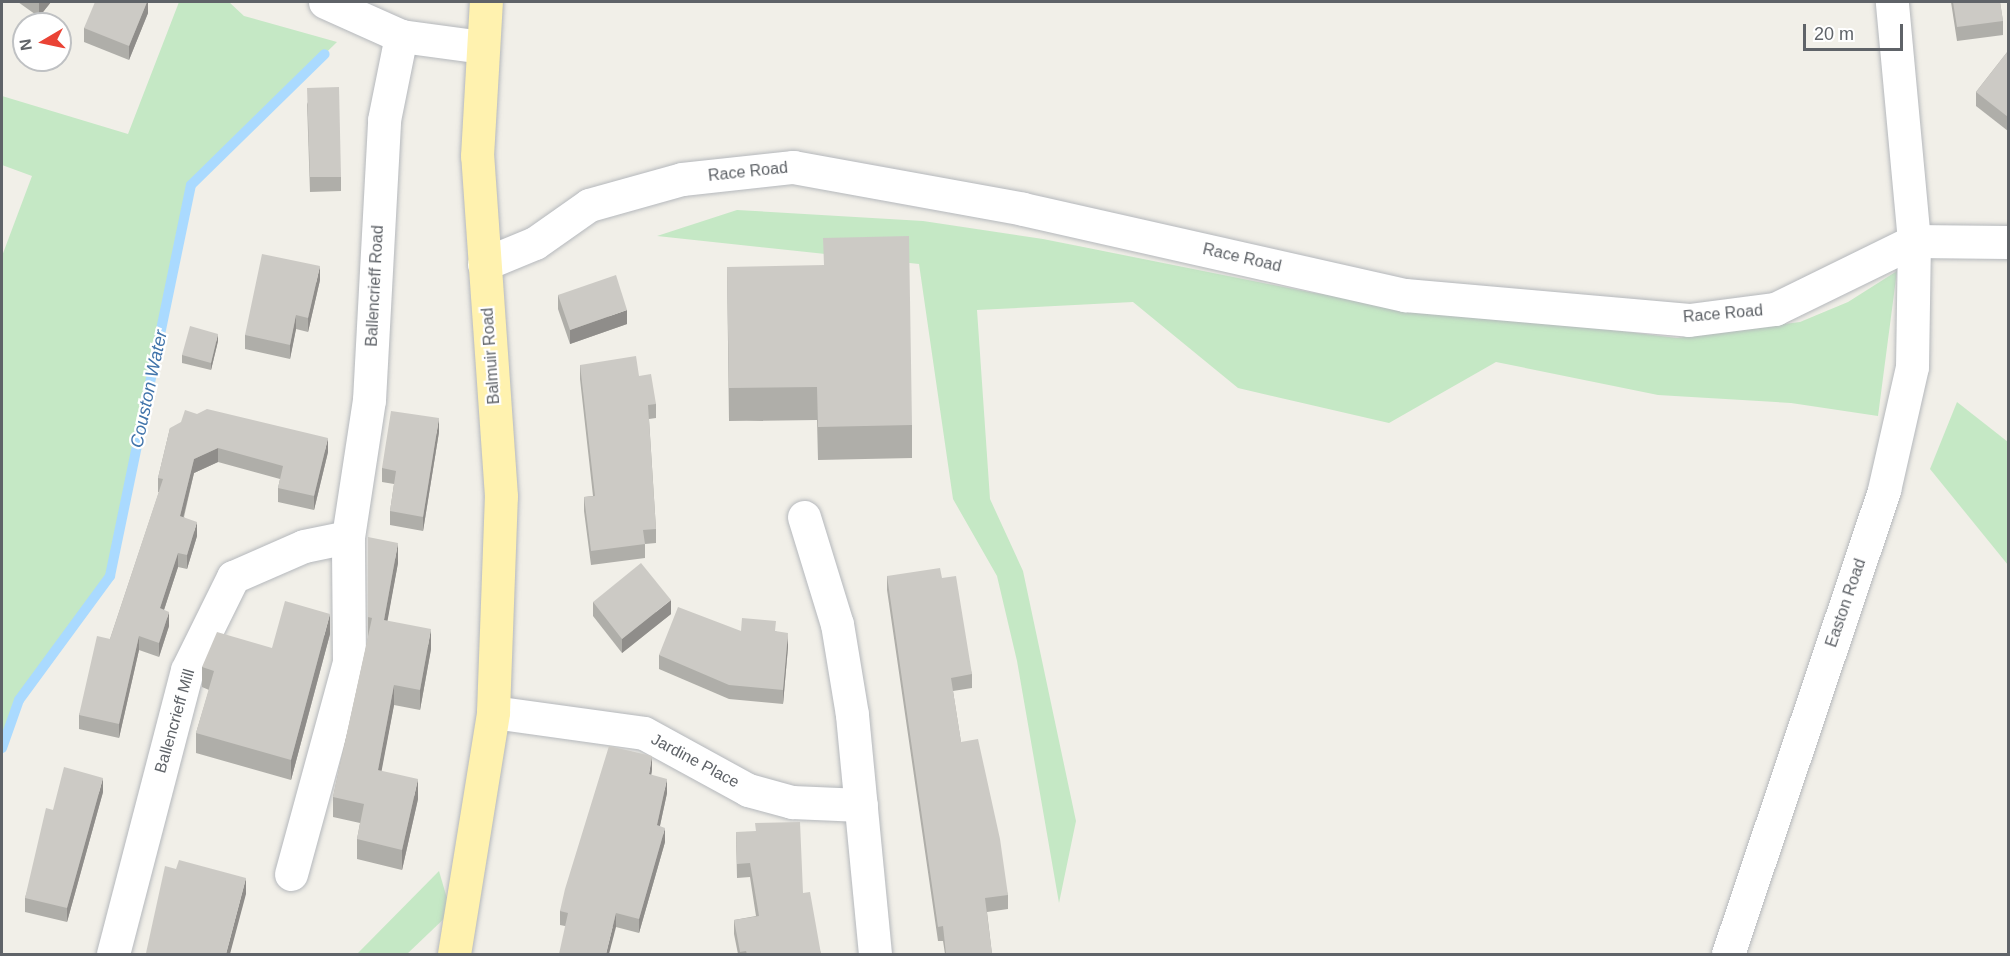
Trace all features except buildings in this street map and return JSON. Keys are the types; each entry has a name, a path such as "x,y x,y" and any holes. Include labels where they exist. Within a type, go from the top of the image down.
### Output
{"main road":[{"name":"Balmuir Road","path":"454,954 493,712 501,496 477,156 486,2"}],"street":[{"path":"325,2 401,36 482,47"},
{"name":"Easton Road","path":"1728,954 1884,490 1912,367 1914,241 1892,2"},
{"name":"Ballencrieff Road","path":"291,874 349,662 348,537 369,400 384,120 401,36"},
{"name":"Race Road","path":"484,264 535,243 589,205 682,179 793,167 1023,209 1405,294 1689,320 1774,309 1914,241 2008,242"},
{"path":"804,517 837,624 861,805 875,954"},
{"name":"Ballencrieff Mill","path":"113,954 187,670 233,577 304,546 348,537"},
{"name":"Jardine Place","path":"493,712 644,733 748,789 792,802 861,805"}],"green space":[{"path":"179,2 229,2 244,16 337,42 191,185 110,576 19,700 2,748 2,256 32,176 2,165 2,96 128,134"},
{"path":"737,210 923,221 1043,239 1314,293 1677,338 1800,322 1848,302 1897,271 1878,416 1791,403 1658,395 1496,362 1389,423 1238,388 1133,302 977,310 990,499 1023,571 1076,821 1059,903 1017,661 997,576 953,499 919,264 657,236"},
{"path":"1957,402 2008,442 2008,565 1930,469"},
{"path":"439,871 451,912 407,954 357,954"}],"waterway":[{"name":"Couston Water","path":"2,748 19,700 110,576 191,185 325,54"}]}
